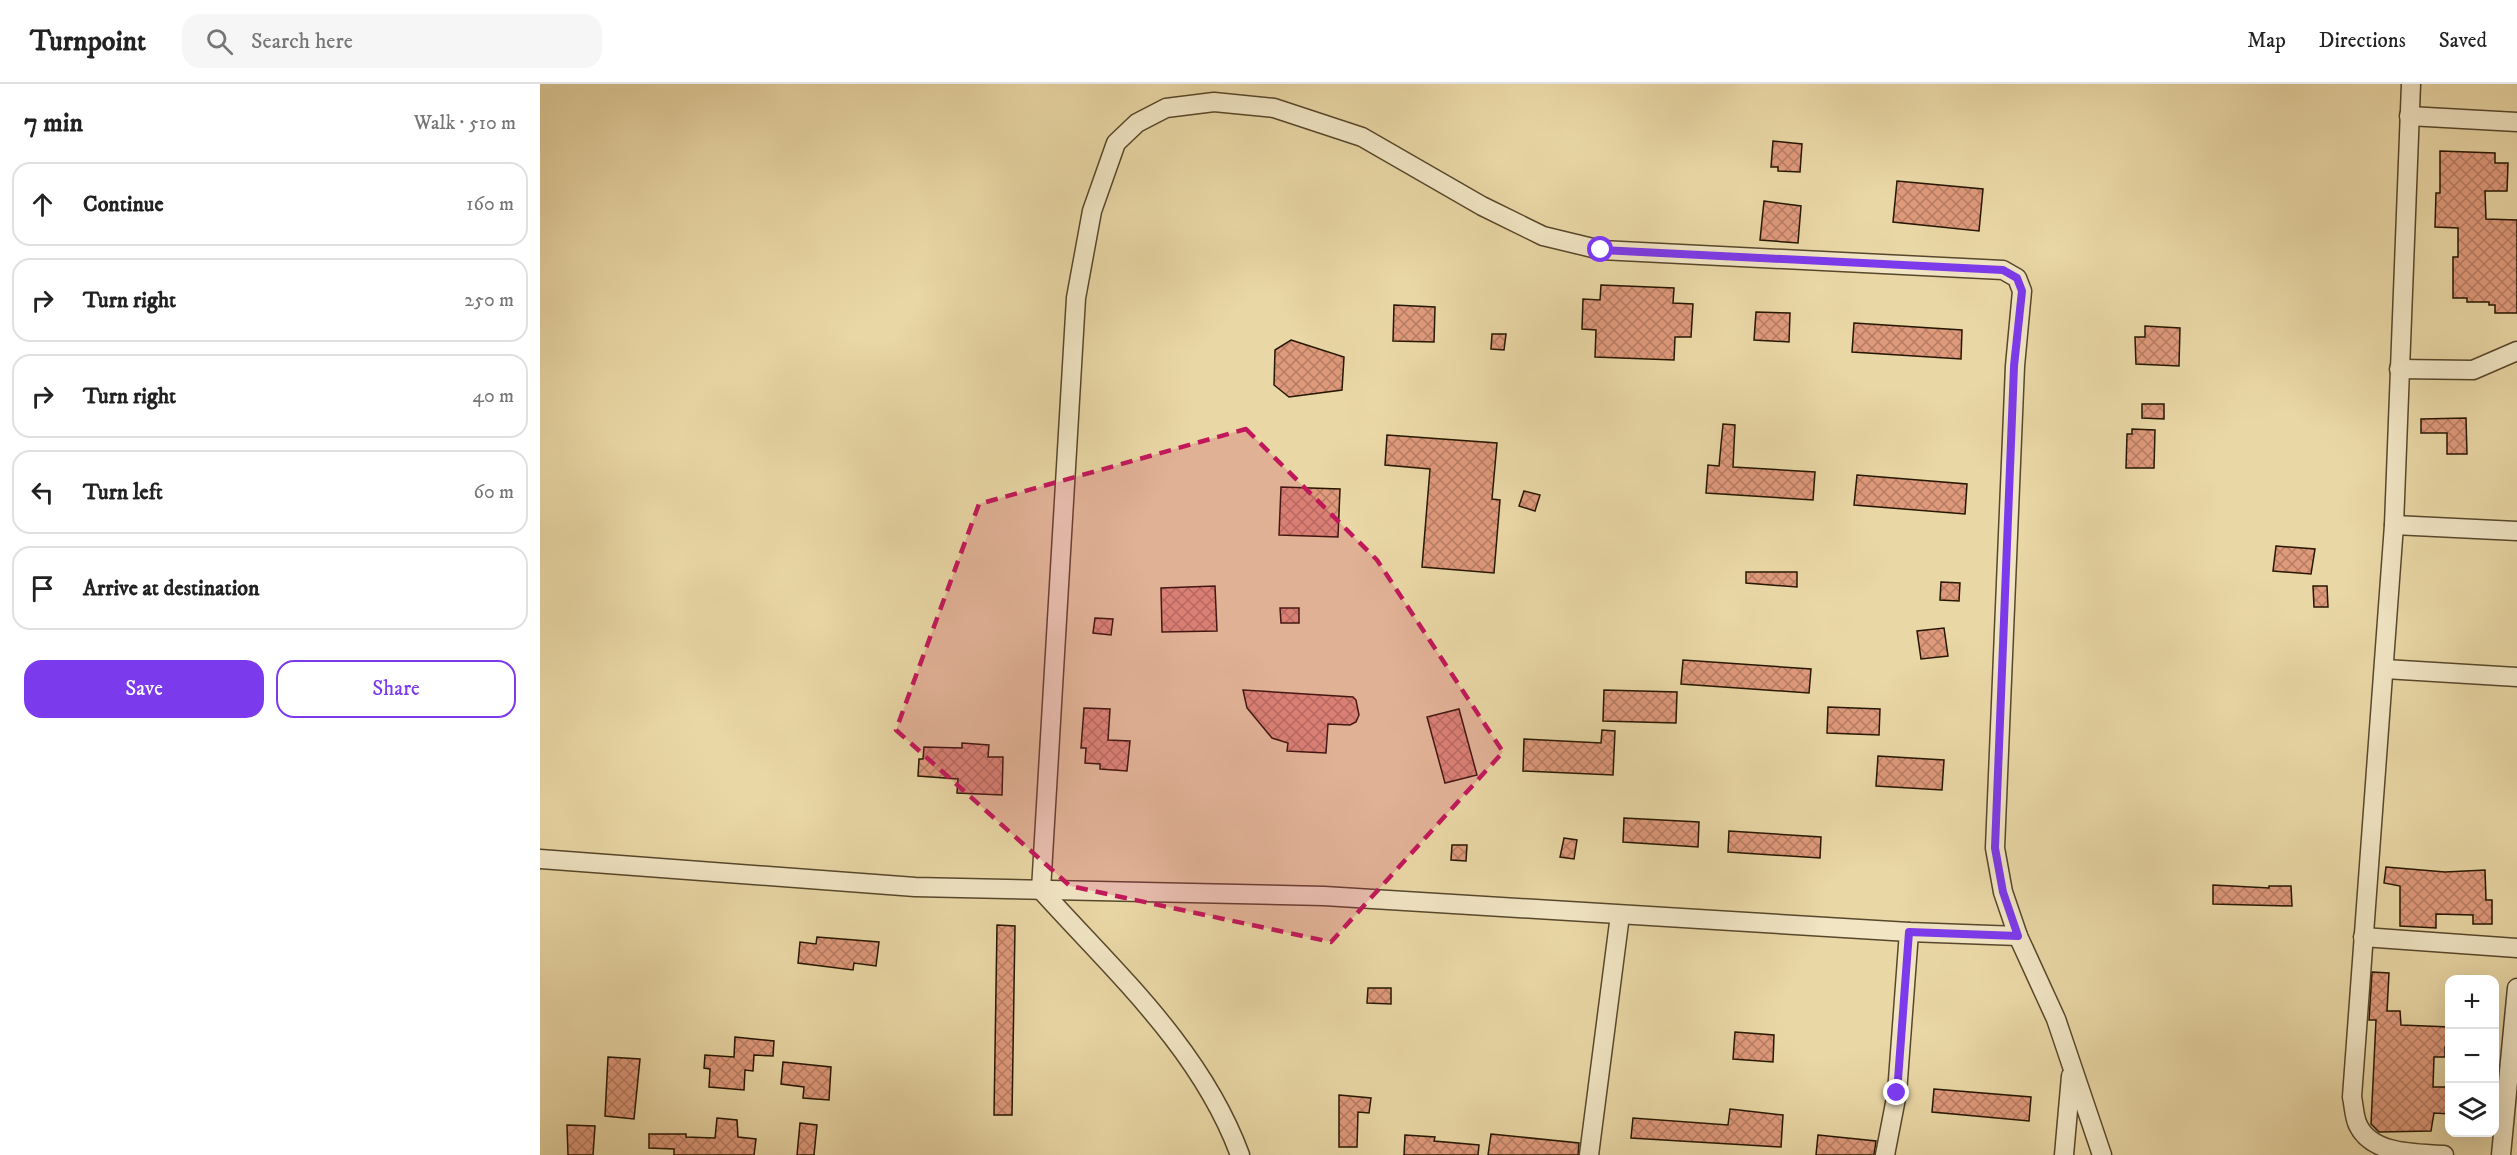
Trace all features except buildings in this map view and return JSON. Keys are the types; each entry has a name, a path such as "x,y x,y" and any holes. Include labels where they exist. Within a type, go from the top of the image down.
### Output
{"street":[{"path":"2411,84 2394,525 2352,1097 2358,1126 2369,1140 2386,1150 2444,1155"},
{"path":"1240,1155 1212,1092 1134,987 1041,890 1076,298 1092,212 1116,143 1137,123 1166,108 1214,102 1274,108 1362,136 1482,206 1543,236 1601,250 2003,270 2017,278 2022,291 2014,366 1995,848 2003,892 2018,936 2056,1019 2102,1155"},
{"path":"2409,116 2517,122"},
{"path":"2399,369 2473,370 2517,351"},
{"path":"2394,525 2517,531"},
{"path":"2385,669 2517,676"},
{"path":"540,859 915,887 1324,896 1909,932 2018,936"},
{"path":"1589,1155 1620,915"},
{"path":"1885,1155 1897,1093 1909,932"},
{"path":"2363,937 2517,948"},
{"path":"2501,1155 2517,988"},
{"path":"2064,1155 2070,1100 2070,1063"}],"highlighted area":[{"path":"1246,429 1377,560 1503,752 1331,942 1070,886 896,730 979,504"}],"route":[{"path":"1601,250 2003,270 2017,278 2022,291 2014,366 1995,848 2003,892 2018,936 1909,932 1897,1093"}]}
